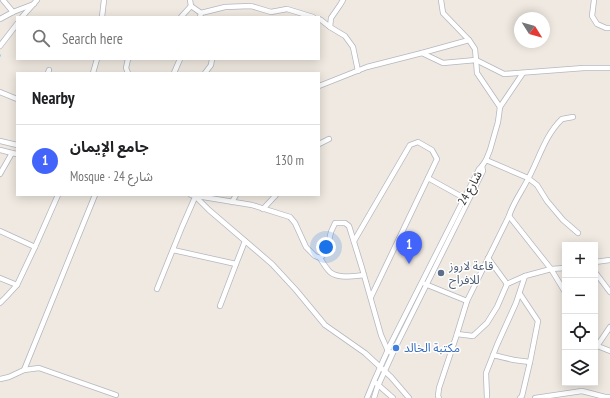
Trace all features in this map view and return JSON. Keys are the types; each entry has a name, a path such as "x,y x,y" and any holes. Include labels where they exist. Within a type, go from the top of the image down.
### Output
{"street":[{"path":"3,0 12,12"},
{"path":"102,16 104,0"},
{"path":"190,0 191,6 201,15 225,7 251,6 272,12 287,9 310,16"},
{"path":"330,28 331,18 343,0"},
{"path":"441,0 444,14 469,40 475,49 477,73 500,107"},
{"path":"594,0 592,16 597,24 610,28"},
{"path":"0,19 12,12 36,2"},
{"path":"23,16 36,2"},
{"path":"182,16 191,6"},
{"path":"320,20 330,28 345,36 352,48 358,71"},
{"path":"0,46 16,25"},
{"path":"320,86 367,67 469,40"},
{"path":"422,53 443,63 476,60 504,74 584,68 610,68"},
{"path":"93,72 97,60"},
{"path":"128,60 126,68 128,72"},
{"path":"174,72 180,60"},
{"path":"206,72 211,65 212,60"},
{"path":"482,166 490,150 498,122 500,107 523,73"},
{"path":"0,92 16,99"},
{"path":"439,398 439,388 458,334 467,302 511,209 554,128 562,119 573,117"},
{"path":"320,143 329,138"},
{"path":"0,141 16,145"},
{"path":"354,242 410,145 418,142 432,150 438,159 371,297"},
{"path":"0,150 14,154 0,174"},
{"path":"486,160 528,178 537,185 559,216 578,233"},
{"name":"شارع 24","path":"374,398 390,352 464,198 482,166"},
{"name":"شارع 24","path":"424,283 483,172 482,166"},
{"path":"428,178 464,198"},
{"path":"0,303 17,285 58,196"},
{"path":"24,370 95,196"},
{"path":"157,289 194,196"},
{"path":"195,196 272,264 325,325 365,353 400,386 409,398"},
{"path":"199,196 252,205 290,217 295,223 306,247 315,256 320,258 331,273 340,276 364,275"},
{"path":"232,202 235,196"},
{"path":"263,209 275,196"},
{"path":"509,216 551,269 562,287"},
{"path":"320,258 324,256 327,251 331,230 335,223 345,223 349,226 381,335 390,352"},
{"path":"0,230 35,247"},
{"path":"220,306 245,241"},
{"path":"173,250 236,264"},
{"path":"488,258 507,284"},
{"path":"598,262 610,260"},
{"path":"458,334 473,336 487,323 507,284 525,276 551,269 562,268"},
{"path":"487,398 486,373 520,294 525,276"},
{"path":"598,276 610,292"},
{"path":"0,278 17,285"},
{"path":"424,283 467,302"},
{"path":"520,294 538,321 521,398"},
{"path":"598,343 610,327"},
{"path":"598,347 610,351"},
{"path":"493,355 530,362"},
{"path":"0,379 9,378 24,370 39,368 116,395"},
{"name":"شارع 24","path":"367,398 374,381 383,369"},
{"path":"374,381 393,398"},
{"path":"535,398 582,391 610,397"}],"place":[{"name":"جامع الإيمان","path":"409,264"},
{"name":"قاعة لاروز للافراح","path":"441,273"},
{"name":"مكتبة الخالد","path":"396,348"}]}
